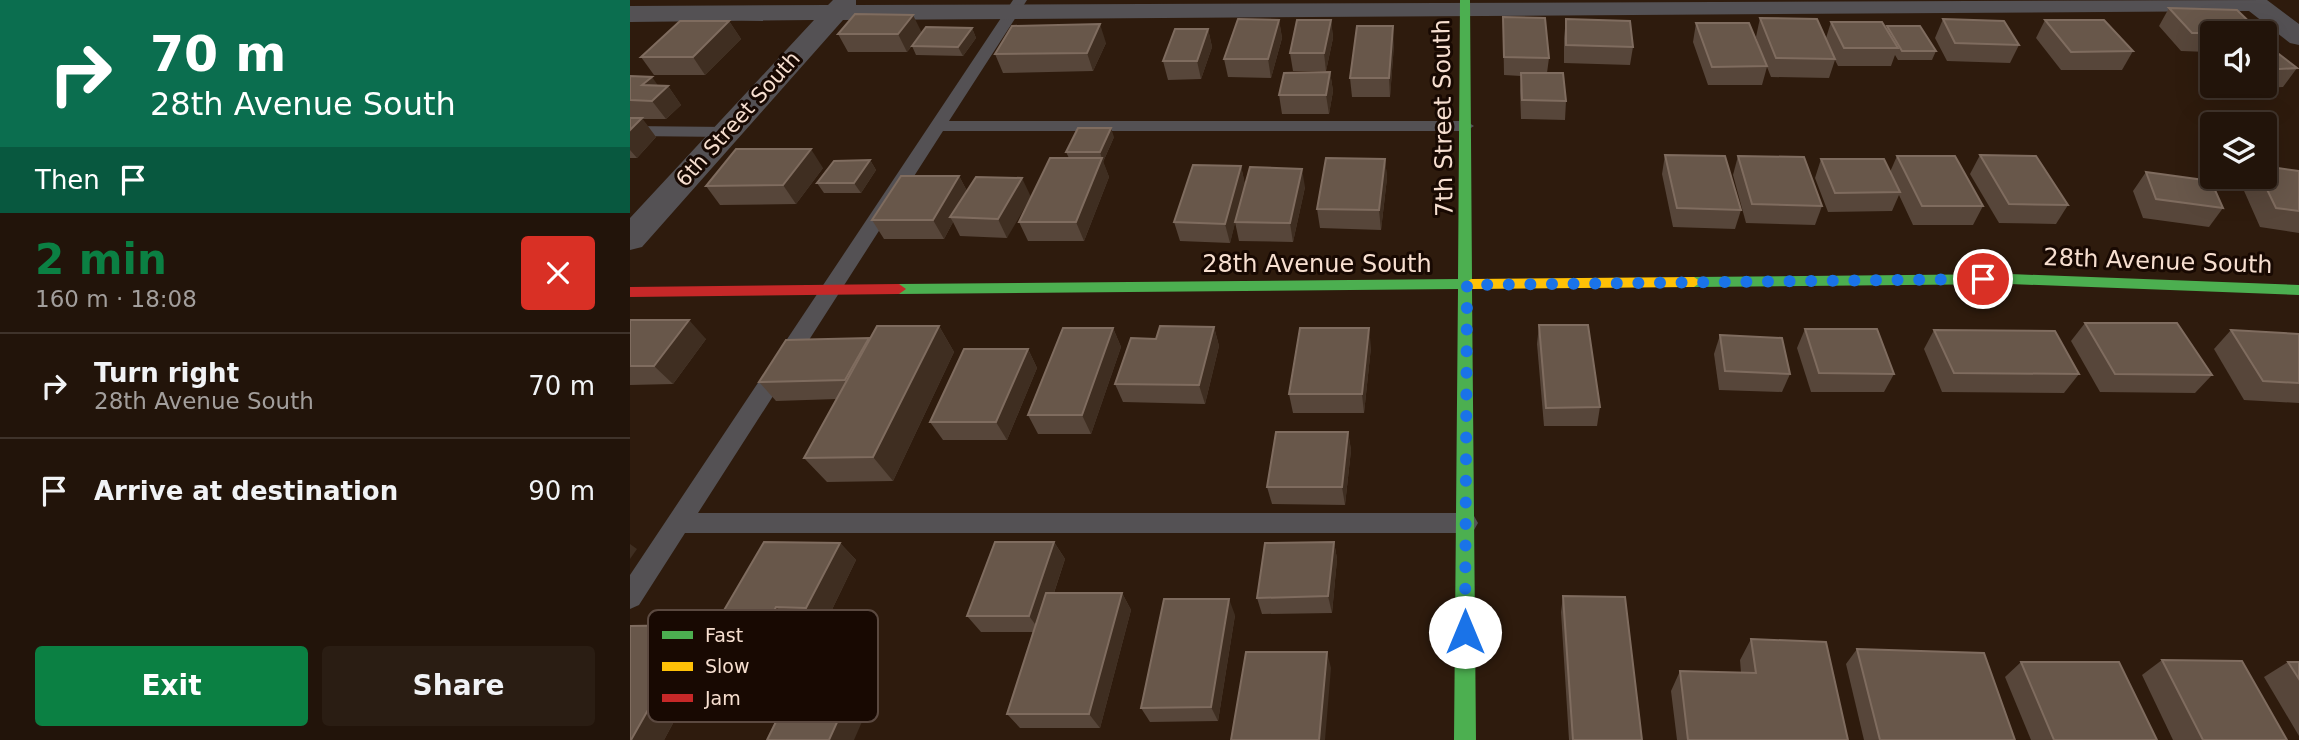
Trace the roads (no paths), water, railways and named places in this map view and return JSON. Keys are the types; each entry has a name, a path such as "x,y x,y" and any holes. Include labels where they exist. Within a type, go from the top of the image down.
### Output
{"street":[{"path":"630,14 841,7 2253,2 2299,37"},
{"name":"7th Street South","path":"1465,3 1465,740"},
{"name":"6th Street South","path":"630,239 841,7"},
{"name":"28th Avenue South","path":"630,292 2010,279 2299,290"}],"lane":[{"path":"630,597 1016,6"},
{"path":"939,126 1466,126"},
{"path":"630,131 727,132"},
{"path":"679,523 1466,523"}]}
